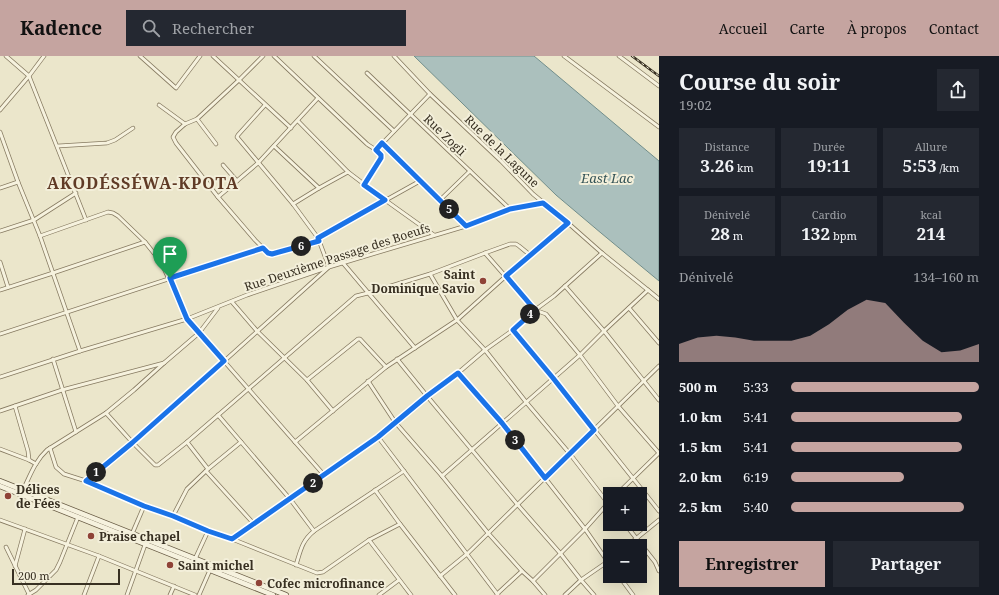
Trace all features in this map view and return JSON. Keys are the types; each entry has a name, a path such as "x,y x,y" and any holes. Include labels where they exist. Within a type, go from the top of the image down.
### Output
{"main road":[{"path":"0,484 23,490 79,516 132,534 146,542 210,570 273,595"},
{"path":"0,484 79,516 286,595"}],"street":[{"path":"6,56 30,76 86,220"},
{"path":"0,110 30,76 44,56"},
{"path":"142,57 176,88 200,56"},
{"path":"213,56 290,128"},
{"path":"263,56 197,119 185,124 173,137 218,197 268,253 272,254 319,240 385,200 420,181"},
{"path":"274,56 367,144 381,155 381,158 364,185"},
{"path":"314,56 394,131"},
{"name":"Rue de la Lagune","path":"394,56 430,94 501,161 533,194 659,299"},
{"path":"564,56 659,127"},
{"path":"619,56 659,86"},
{"name":"Rue Zogli","path":"368,73 510,209"},
{"path":"376,150 430,94"},
{"path":"218,197 258,163 318,98"},
{"path":"159,105 185,124"},
{"path":"86,481 132,443 329,267 319,240 293,204 237,137 265,105"},
{"path":"197,119 216,144"},
{"path":"298,121 348,172 434,235"},
{"path":"58,146 107,143 115,140 133,128"},
{"path":"0,132 40,236 80,351"},
{"path":"382,143 466,226"},
{"path":"0,146 5,145"},
{"path":"274,146 319,188"},
{"path":"223,165 237,181"},
{"path":"440,200 470,171"},
{"path":"293,204 348,172"},
{"path":"0,188 18,182"},
{"path":"0,230 34,220 76,193"},
{"name":"Rue Deuxième Passage des Boeufs","path":"0,377 53,359 187,319 247,295 329,267 466,226 510,209 543,203"},
{"path":"40,236 108,212 118,216 145,242 162,262 187,319 324,475"},
{"path":"296,442 386,367 457,320 568,223"},
{"path":"0,290 145,242"},
{"path":"106,413 132,443 156,465 158,465 187,442 358,295 430,274 513,244 519,246 530,255"},
{"path":"0,334 263,248"},
{"path":"485,253 535,310 546,314 580,355 618,406 659,453 624,487"},
{"path":"232,539 378,437 485,350 513,330 602,253"},
{"path":"0,262 8,288"},
{"path":"343,263 415,348"},
{"path":"430,274 457,320 485,350 603,495"},
{"path":"565,286 604,331 659,400"},
{"path":"442,476 580,355 648,290"},
{"path":"232,302 258,331 307,380 333,411"},
{"path":"23,490 41,456 50,448 106,413 134,390 199,333 220,307"},
{"path":"629,308 659,343"},
{"path":"513,330 659,512"},
{"path":"307,380 358,338 386,367"},
{"path":"53,359 76,432"},
{"path":"397,359 594,595"},
{"path":"0,411 62,390 164,363"},
{"path":"440,576 467,554 659,366"},
{"path":"458,373 502,423 603,554"},
{"path":"368,381 395,422 442,476 488,533 545,595"},
{"path":"15,406 28,451 29,460"},
{"path":"218,415 290,499 314,531"},
{"path":"378,437 497,595 522,571"},
{"path":"187,442 207,470 254,524"},
{"path":"173,516 185,491 207,470 241,442"},
{"path":"50,448 56,467 64,474 86,481 144,506 317,573 323,572 369,540 400,524"},
{"path":"0,449 36,464"},
{"path":"296,565 302,544 314,531 404,471"},
{"path":"376,490 400,524 455,595"},
{"path":"132,534 144,506"},
{"path":"533,581 603,510"},
{"path":"6,547 28,595 44,583 56,570 79,516"},
{"path":"0,520 99,556 195,595"},
{"path":"636,538 659,520"},
{"path":"15,566 25,529"},
{"path":"195,559 208,531"},
{"path":"630,531 655,562 659,571"},
{"path":"369,540 411,595"},
{"path":"127,595 146,542"},
{"path":"84,595 99,556"},
{"path":"565,595 581,580 603,566"},
{"path":"199,595 210,570"},
{"path":"379,595 399,580"},
{"path":"624,583 633,595"},
{"path":"170,595 174,586"}],"water":[{"name":"East Lac","path":"414,56 534,56 659,161 659,281 556,195"}],"railway":[{"path":"632,56 659,76"}],"place":[{"name":"Saint Dominique Savio","path":"483,281"},
{"name":"Délices de Fées","path":"8,496"},
{"name":"Praise chapel","path":"91,536"},
{"name":"Saint michel","path":"170,565"},
{"name":"Cofec microfinance","path":"259,583"}],"district":[{"name":"AKODÉSSÉWA-KPOTA","path":"143,183"}],"route":[{"path":"382,143 466,226 510,209 543,203 568,223 506,276 535,310 513,330 594,430 545,478 502,423 458,373 427,396 378,437 232,539 208,531 86,481 132,443 224,361 187,319 170,278 263,248 268,253 272,254 319,241 318,238 385,200 364,185 381,158 380,153 376,150 382,143"}]}
